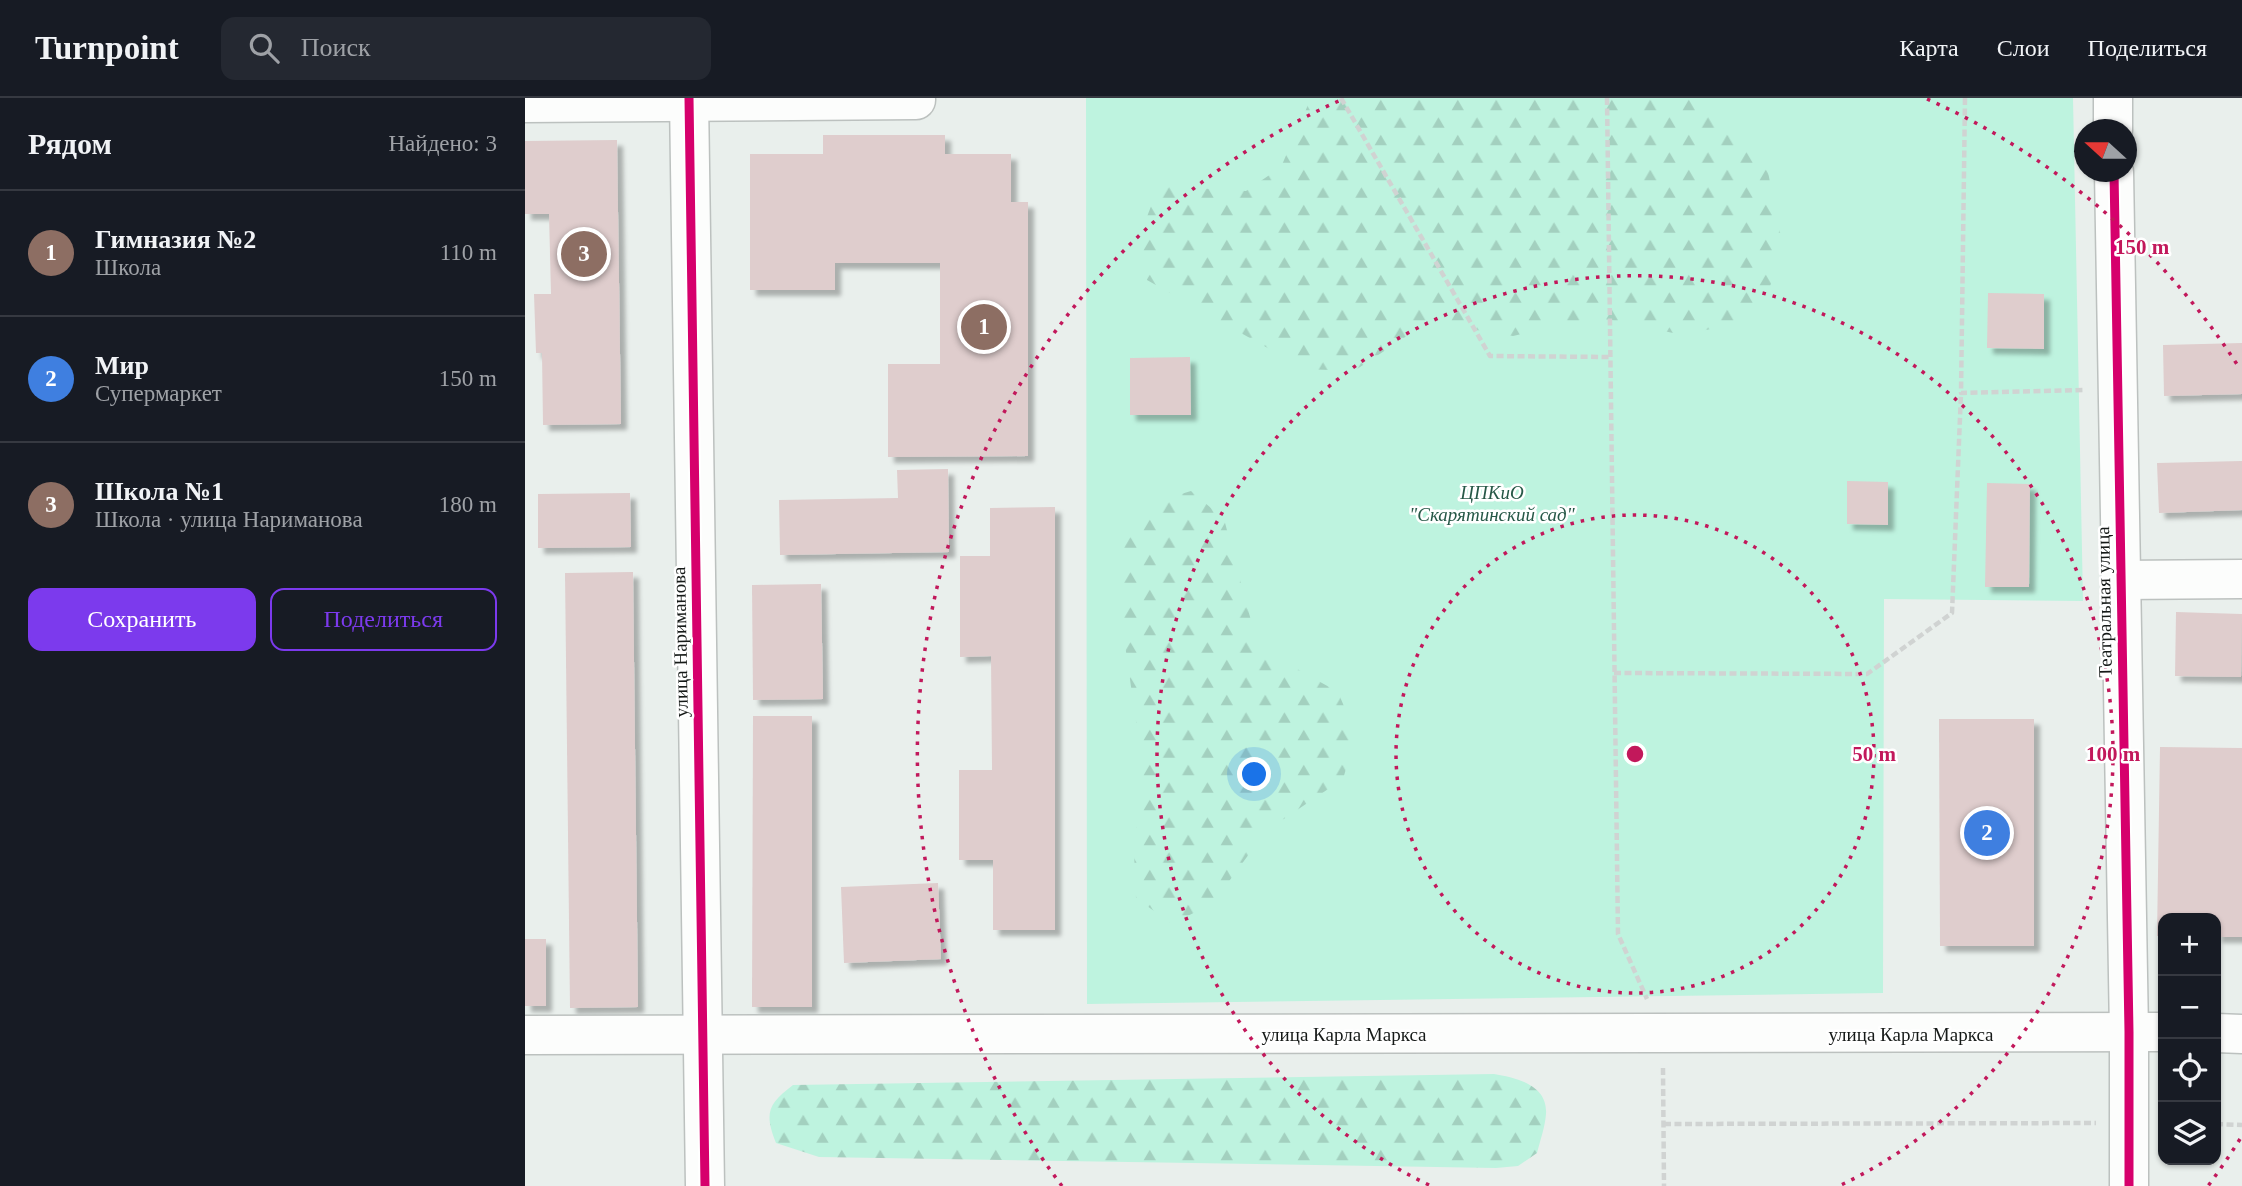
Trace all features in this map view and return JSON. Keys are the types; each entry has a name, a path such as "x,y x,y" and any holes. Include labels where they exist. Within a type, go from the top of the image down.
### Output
{"street":[{"path":"2113,98 2113,119"},
{"name":"улица Нариманова","path":"689,100 705,1186"},
{"path":"525,103 916,100"},
{"name":"Театральная улица","path":"2114,182 2121,580 2146,1032 2129,1123 2129,1186"},
{"path":"2121,580 2242,579"},
{"name":"улица Карла Маркса","path":"525,1035 2146,1032"},
{"path":"2221,1033 2242,1034"}],"path":[{"path":"1341,98 1490,356 1611,356"},
{"path":"1607,98 1618,934 1662,1034 1664,1186"},
{"path":"1614,673 1867,674 1952,613 1961,393 1965,98"},
{"path":"1961,393 2118,389"},
{"path":"1663,1124 2129,1123"},
{"path":"2221,1124 2242,1125"}],"green space":[{"name":"ЦПКиО \"Скарятинский сад\"","path":"1086,98 2073,98 2083,601 1884,599 1883,993 1087,1004"},
{"path":"1311,98 1690,98 1710,103 1742,131 1767,167 1784,252 1766,296 1729,325 1683,335 1595,317 1513,336 1428,322 1354,371 1305,369 1147,280 1139,237 1159,186 1246,191 1281,167"},
{"path":"1191,491 1224,519 1258,647 1338,692 1356,735 1343,779 1266,831 1213,903 1172,924 1136,898 1134,852 1143,770 1117,589 1125,542 1148,504"},
{"path":"1494,1074 1529,1085 1542,1096 1545,1104 1546,1114 1537,1153 1518,1166 1496,1168 819,1157 776,1143 770,1124 773,1104 793,1085"}],"building":[{"path":"823,135 945,135 945,154 1011,154 1011,202 1028,202 1028,456 888,457 888,364 940,364 940,263 835,263 835,290 750,290 750,154 823,154"},
{"path":"617,140 621,424 543,425 542,353 536,353 534,294 551,294 549,214 525,214 525,141"},
{"path":"1988,293 2044,294 2044,349 1987,348"},
{"path":"2242,343 2242,394 2164,396 2163,345"},
{"path":"1190,357 1191,415 1130,415 1130,358"},
{"path":"2242,461 2242,510 2159,513 2157,463"},
{"path":"948,469 949,552 780,555 779,500 898,498 897,470"},
{"path":"1847,481 1888,482 1888,525 1847,524"},
{"path":"1987,483 2030,484 2029,587 1985,587"},
{"path":"630,493 631,547 538,548 538,494"},
{"path":"1055,507 1055,930 993,930 993,860 959,860 959,770 992,770 991,656 960,657 960,556 990,556 990,508"},
{"path":"633,572 638,1007 570,1008 565,573"},
{"path":"821,584 823,699 753,700 752,585"},
{"path":"2176,612 2242,614 2241,677 2175,676"},
{"path":"753,716 812,716 812,1007 752,1007"},
{"path":"1939,719 2034,719 2034,946 1940,946"},
{"path":"2160,747 2242,748 2242,937 2221,937 2221,913 2158,913 2157,936"},
{"path":"938,883 941,959 844,963 841,887"},
{"path":"525,939 546,939 546,1006 525,1006"}],"cycle path":[{"path":"689,98 705,1186"},
{"path":"2114,182 2129,1032 2129,1186"}],"place":[{"name":"Школа №1","path":"584,254"},
{"name":"Гимназия №2","path":"984,327"},
{"name":"Мир","path":"1987,833"}]}
